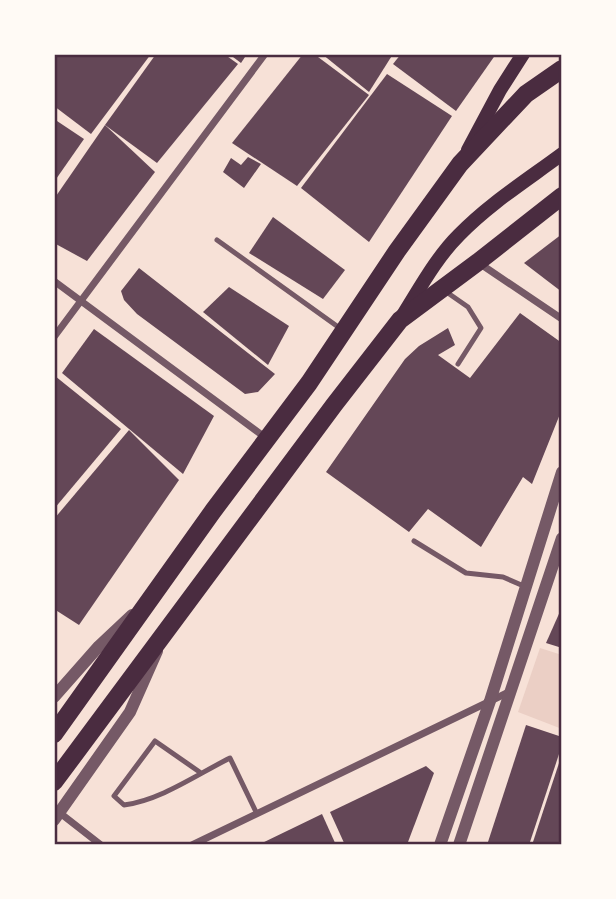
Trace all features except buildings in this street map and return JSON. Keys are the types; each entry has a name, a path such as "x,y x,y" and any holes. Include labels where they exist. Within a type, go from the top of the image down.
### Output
{"highway":[{"path":"54,734 309,383 397,251 460,164 526,94 562,69"},
{"path":"54,782 400,320 562,196"}],"main road":[{"path":"460,164 523,54"},
{"path":"400,320 439,258 473,221 562,154"}],"street":[{"path":"54,337 265,54"},
{"path":"478,262 562,319"},
{"path":"54,281 266,439"},
{"path":"440,845 490,701 562,472"},
{"path":"458,845 562,538"},
{"path":"54,697 99,646 153,595"},
{"path":"101,845 57,816 130,712 164,633"},
{"path":"192,845 509,692"}],"lane":[{"path":"217,240 344,331"},
{"path":"442,289 468,307 481,328 458,364"},
{"path":"414,541 466,573 503,577 526,587"},
{"path":"201,773 155,741 114,796 124,805 144,802 201,773 230,758 257,814"}],"shaded area":[{"path":"540,648 562,655 562,729 518,712"}]}
